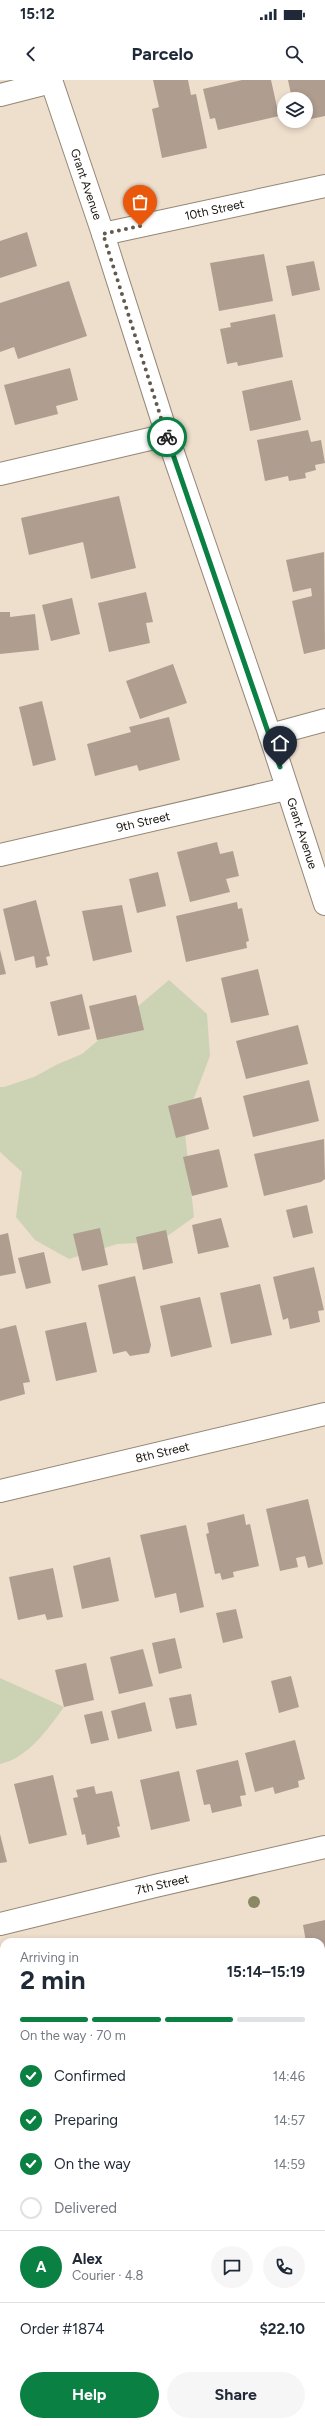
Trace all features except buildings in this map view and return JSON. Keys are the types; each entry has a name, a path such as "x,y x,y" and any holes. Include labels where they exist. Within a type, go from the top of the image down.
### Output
{"street":[{"path":"0,95 51,81"},
{"name":"Grant Avenue","path":"51,81 103,234 167,435 270,735 325,904"},
{"name":"10th Street","path":"103,234 325,186"},
{"path":"0,474 167,435"},
{"path":"270,735 325,720"},
{"name":"9th Street","path":"0,855 286,788"},
{"name":"8th Street","path":"0,1491 325,1414"},
{"name":"7th Street","path":"0,1924 155,1886 325,1847"}],"green space":[{"path":"169,980 207,1014 210,1056 184,1124 194,1217 159,1242 117,1244 69,1259 35,1240 16,1217 22,1172 0,1152 0,1087 34,1077 58,1064 82,1054"},
{"path":"0,1678 64,1707 36,1742 20,1756 0,1764"}],"way so far":[{"path":"140,226 103,234 167,437"}],"route":[{"path":"167,437 280,767"}]}
